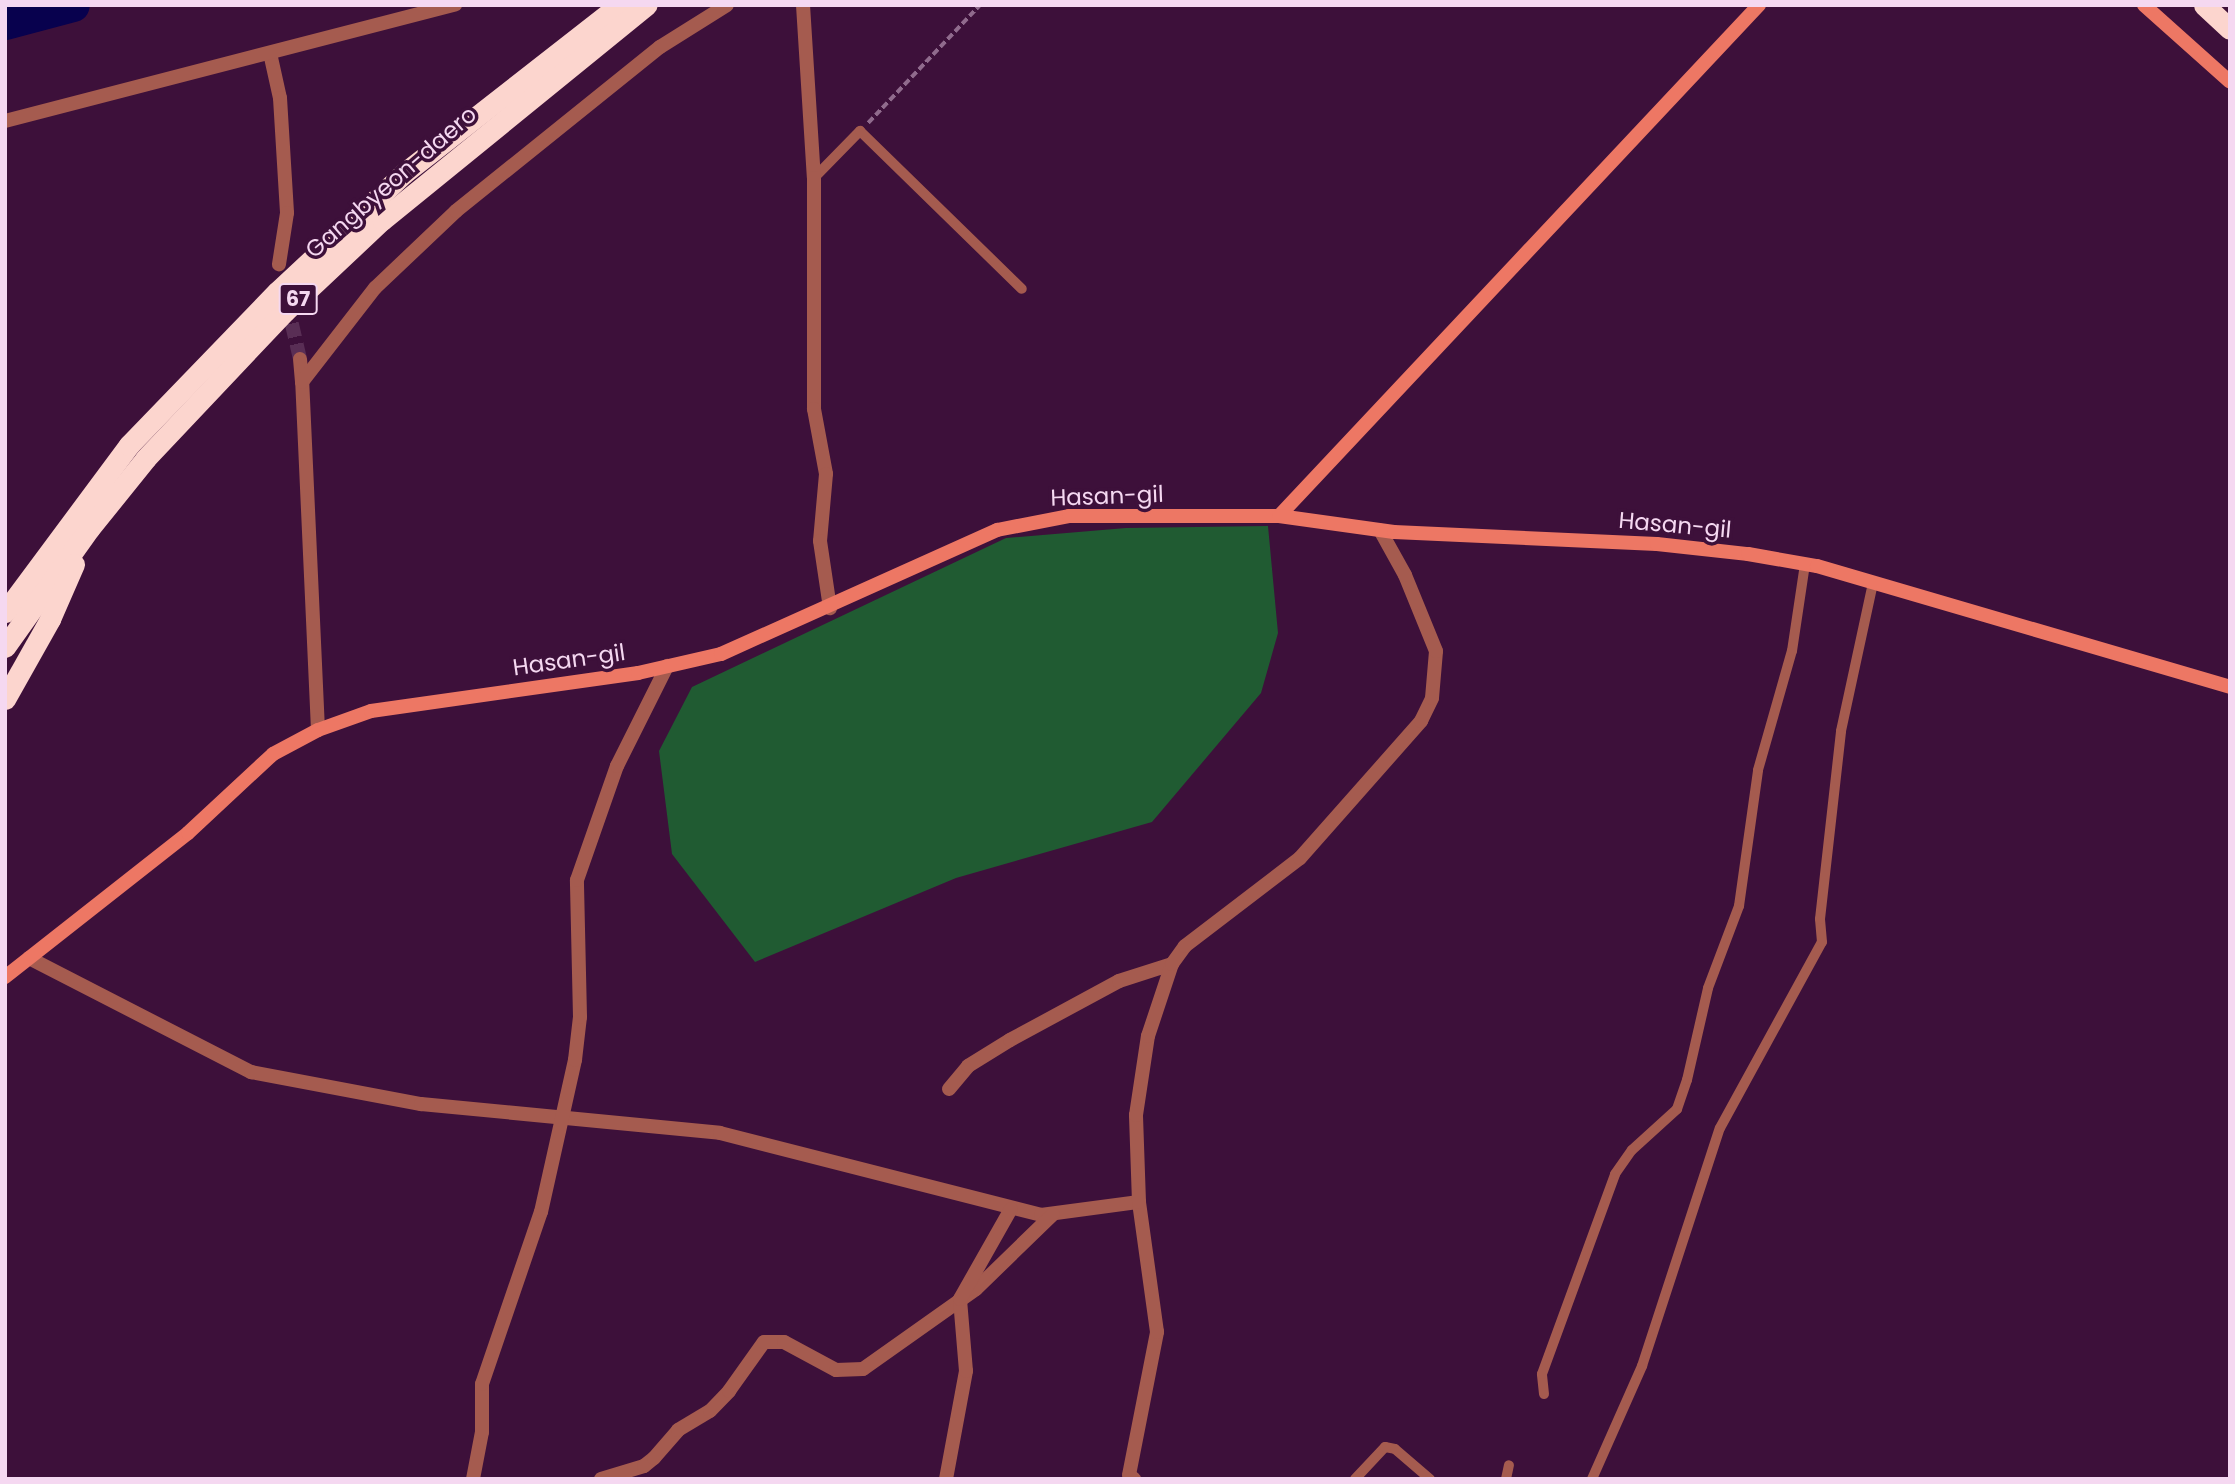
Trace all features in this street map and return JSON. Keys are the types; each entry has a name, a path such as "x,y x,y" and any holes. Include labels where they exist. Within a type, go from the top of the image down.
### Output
{"highway":[{"name":"Gangbyeon-daero","path":"5,648 129,445 333,238 403,174 618,5"},
{"name":"Gangbyeon-daero","path":"5,612 80,525 210,388 334,266 508,114 647,5"},
{"path":"2204,5 2230,29"},
{"path":"5,585 80,525"},
{"path":"5,699 50,619 80,525"}],"street":[{"path":"5,121 454,5"},
{"path":"302,382 375,288 456,211 660,47 727,5"},
{"path":"803,5 814,178 814,409 825,474 820,541 830,608"},
{"path":"1279,516 1759,5"},
{"path":"2144,5 2230,82"},
{"path":"271,53 280,98 287,213 279,264"},
{"path":"300,359 318,730"},
{"name":"Hasan-gil","path":"5,977 188,833 273,754 318,730 371,711 667,666 721,654 830,608 901,570 997,530 1069,516 1279,516 1380,530 1657,544 1805,564 2230,687"},
{"path":"1130,1477 1157,1332 1139,1202 1136,1094 1148,1036 1172,964 1208,926 1300,858 1421,720 1432,698 1436,651 1405,575 1380,530"},
{"path":"473,1479 482,1432 482,1384 541,1212 580,1017 577,880 617,766 667,666"},
{"path":"29,958 251,1072 421,1104 562,1115 756,1140 1011,1209 1053,1214 1139,1202"},
{"path":"950,1089 968,1066 1010,1040 1119,981 1172,964"},
{"path":"946,1479 966,1371 960,1299 1011,1209"},
{"path":"601,1479 645,1466 678,1430 720,1401 765,1342 784,1342 804,1357 851,1373 898,1348 1003,1266 1053,1214"}],"lane":[{"path":"814,178 860,131 1022,289"},
{"path":"1544,1394 1542,1374 1615,1174 1632,1150 1677,1109 1687,1080 1709,988 1739,906 1758,770 1795,639 1805,564"},
{"path":"1592,1479 1651,1341 1720,1128 1822,942 1820,919 1841,731 1873,583"},
{"path":"1355,1479 1385,1447 1395,1449 1430,1479"},
{"path":"1506,1479 1509,1465"}],"path":[{"path":"860,131 980,5"}],"green space":[{"path":"1268,526 1278,633 1261,693 1152,822 956,878 755,962 672,854 659,751 692,687 1006,538 1126,528"}],"waterway":[{"path":"5,23 73,5"}],"tunnel":[{"path":"287,303 300,359"}]}
